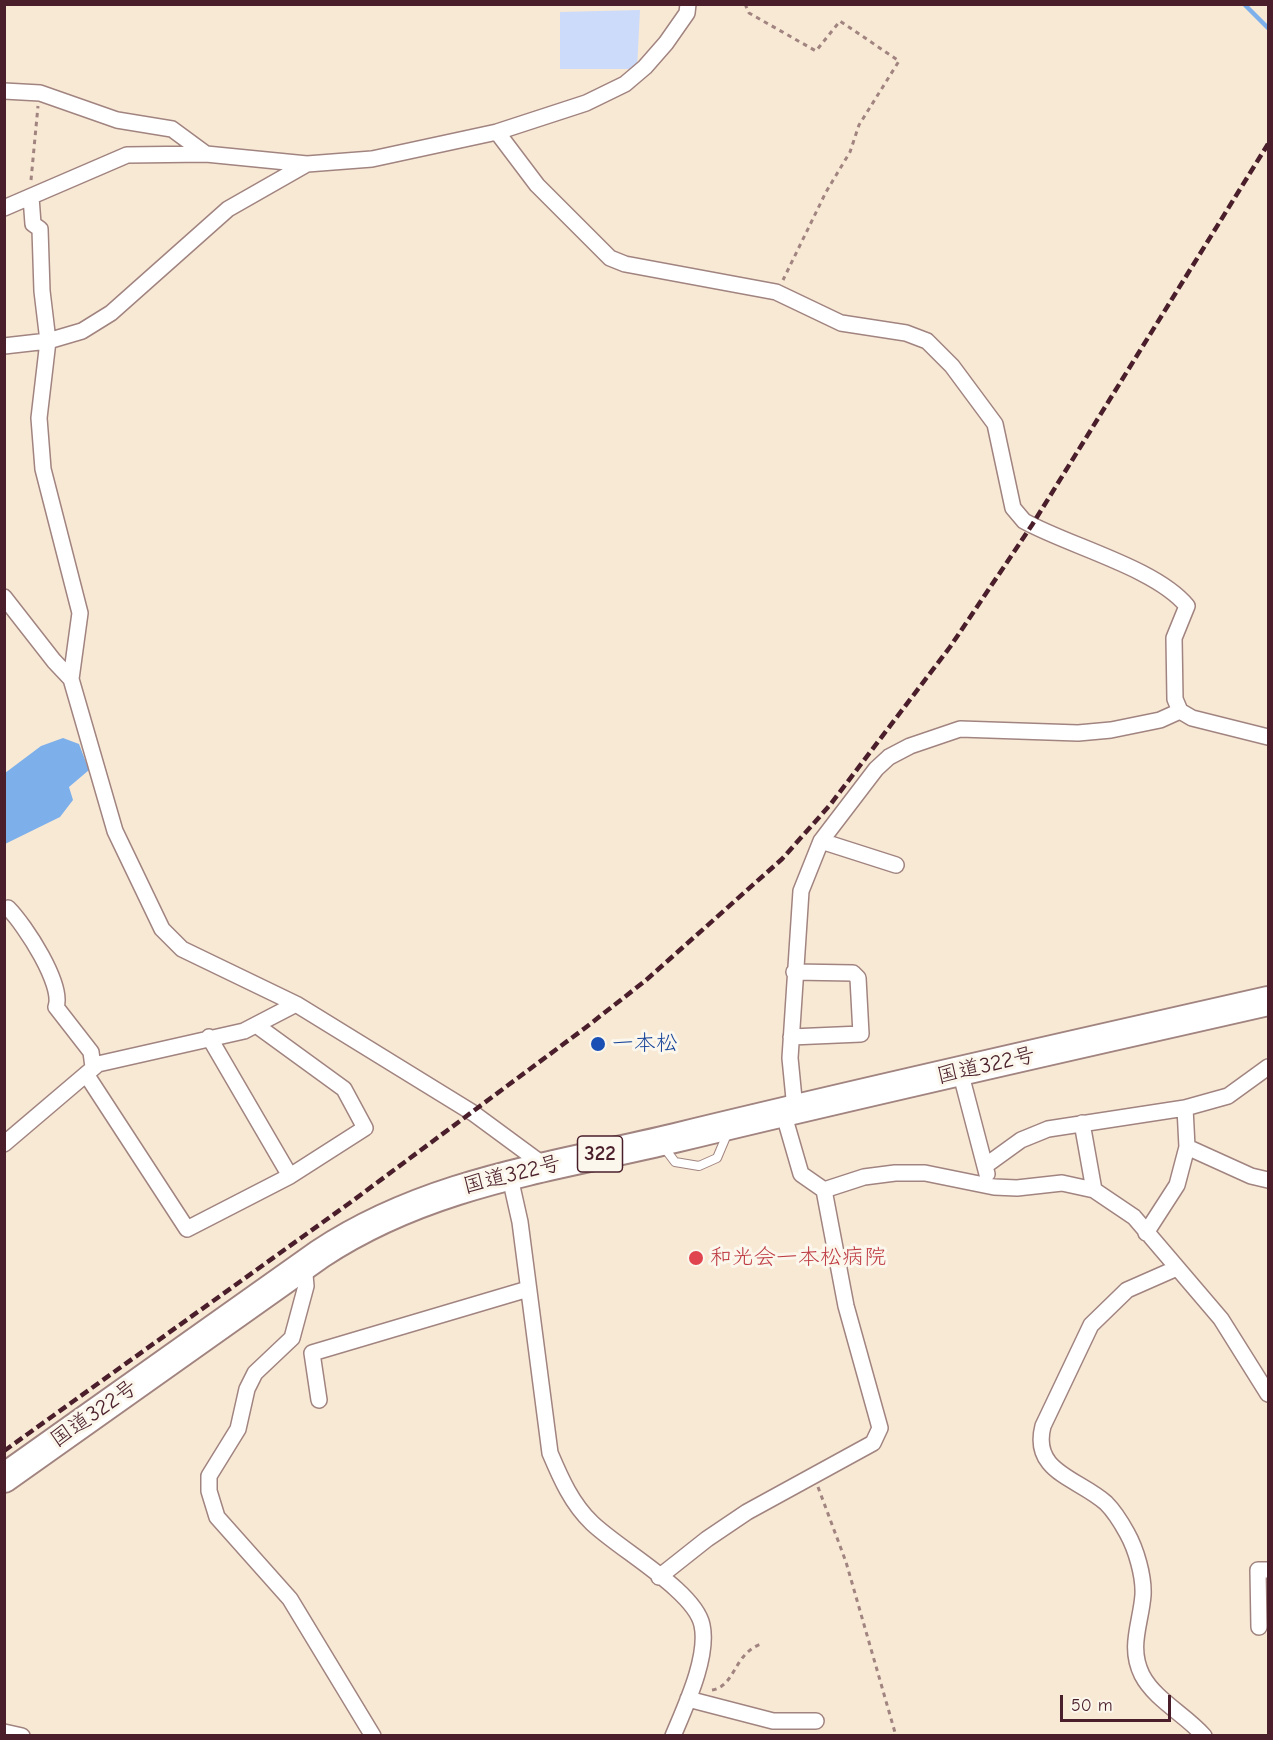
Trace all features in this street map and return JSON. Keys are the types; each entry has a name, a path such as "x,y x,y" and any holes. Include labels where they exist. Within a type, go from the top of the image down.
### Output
{"highway":[{"name":"国道322号","path":"4,1478 304,1264 356,1230 406,1207 509,1173 659,1142 789,1110 1269,1001"}],"street":[{"path":"4,208 128,155 206,154 307,164 372,159 497,132 586,103 626,84 666,43 687,13 688,4"},
{"path":"4,91 40,93 117,120 172,129 206,154"},
{"path":"497,132 537,185 610,258 624,264 776,292 841,323 906,333 927,341 952,366 995,424 1013,508 1024,521 1147,576 1179,596 1187,606 1174,638 1175,699 1180,711 1192,718 1269,737"},
{"path":"4,346 48,342 82,331 111,313 228,209 307,164"},
{"path":"30,197 33,224 40,229 42,291 48,342 39,418 43,469 80,613 71,679"},
{"path":"4,597 71,679 115,831 162,929 182,949 296,1004 472,1113 545,1166"},
{"path":"659,1577 739,1517 873,1443 880,1428 846,1306 824,1190 801,1174 789,1110 794,972 801,891 821,841 883,763 910,746 932,736 960,729 1078,733 1112,730 1160,720 1180,711"},
{"path":"821,841 896,865"},
{"path":"8,908 22,922 58,990 56,1007 91,1052 89,1071 187,1229 290,1176 365,1128 344,1089 256,1024"},
{"path":"791,1037 861,1034 858,978 853,973 794,972"},
{"path":"4,1144 89,1071 209,1037 244,1031 296,1004"},
{"path":"209,1037 290,1176"},
{"path":"985,1167 1021,1140 1048,1129 1185,1108 1228,1096 1269,1067"},
{"path":"960,1071 990,1186"},
{"path":"1146,1233 1177,1185 1188,1147 1185,1108"},
{"path":"1082,1124 1094,1190"},
{"path":"1188,1147 1251,1176 1269,1180"},
{"path":"509,1173 520,1222 550,1453 564,1486 591,1522 693,1605 703,1627 701,1656 693,1700 673,1736"},
{"path":"824,1190 864,1177 895,1173 925,1173 990,1186 1017,1188 1062,1183 1094,1190 1121,1207 1221,1319 1269,1394"},
{"path":"304,1264 306,1286 292,1338 255,1373 247,1389 238,1429 209,1476 209,1491 217,1517 290,1599 373,1736"},
{"path":"1177,1268 1127,1290 1091,1325 1043,1426 1040,1441 1042,1452 1051,1465 1106,1504 1120,1519 1131,1539 1143,1591 1134,1640 1136,1660 1143,1677 1155,1692 1204,1736"},
{"path":"319,1400 312,1353 528,1289"},
{"path":"1259,1627 1258,1570 1269,1570"},
{"path":"693,1700 773,1721 816,1721"},
{"path":"4,1732 22,1736"}],"path":[{"path":"745,4 749,13 816,51 840,21 899,61 860,125 850,152 826,192 776,292"},
{"path":"30,197 31,160 40,93"},
{"path":"811,1476 830,1516 846,1562 896,1736"},
{"path":"693,1700 702,1690 719,1689 724,1685 743,1654 761,1644"}],"shaded area":[{"path":"640,10 637,69 560,69 560,12"}],"water":[{"path":"63,738 79,744 89,770 69,787 73,800 60,817 5,844 5,773 41,746"}],"waterway":[{"path":"1244,4 1268,28"}],"railway":[{"path":"4,1451 351,1202 585,1028 645,981 782,859 830,805 950,647 1032,525 1268,144"}],"place":[{"name":"一本松","path":"598,1044"},
{"name":"和光会一本松病院","path":"696,1258"}]}
